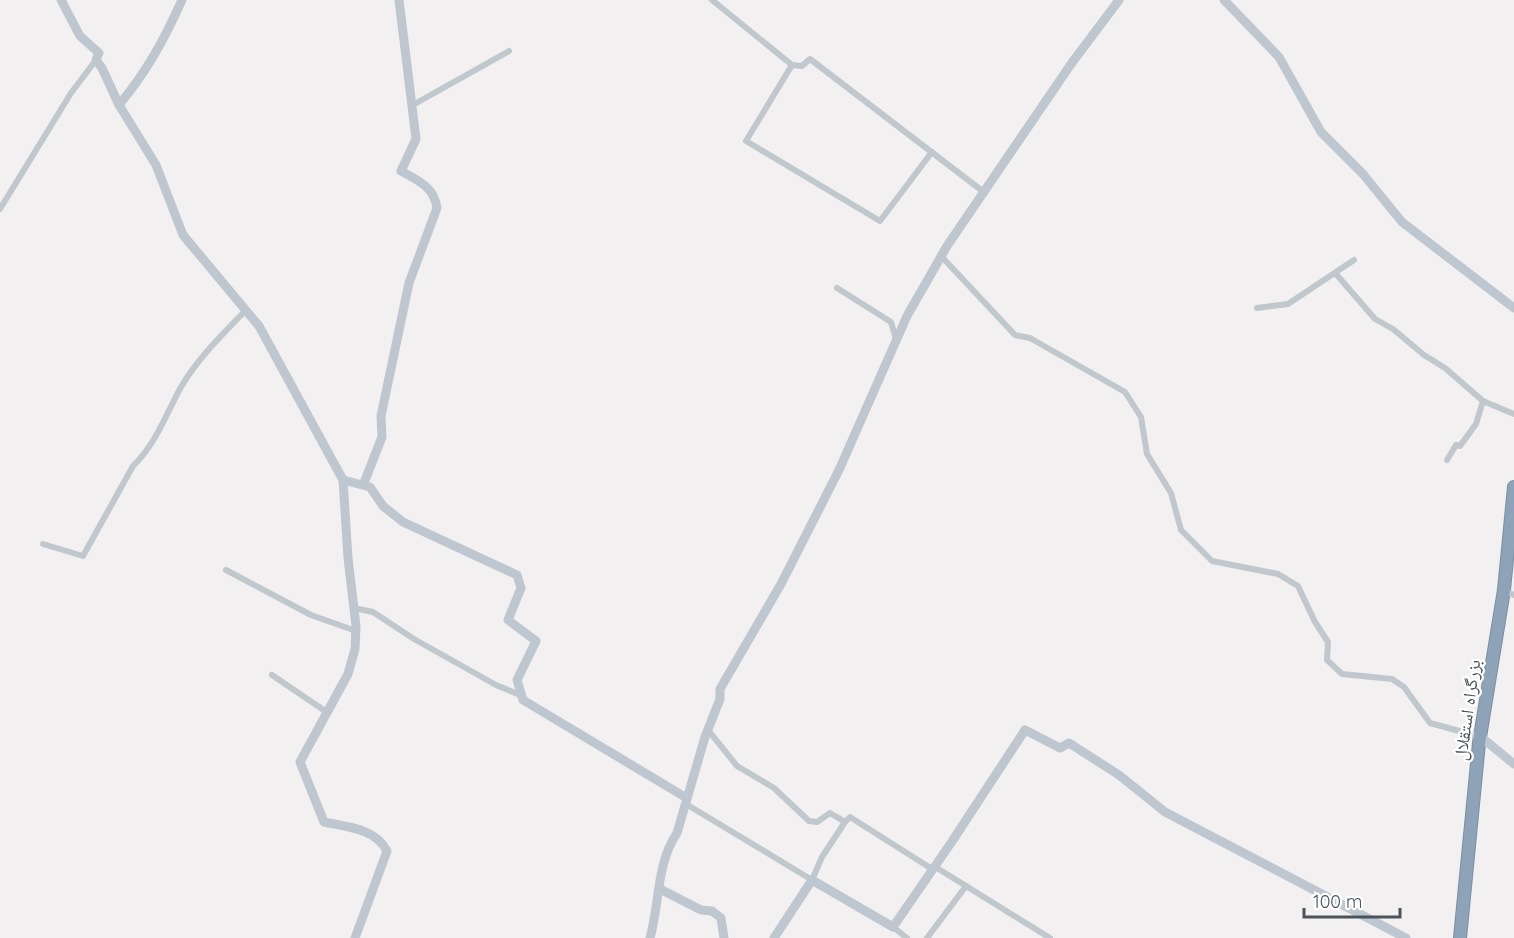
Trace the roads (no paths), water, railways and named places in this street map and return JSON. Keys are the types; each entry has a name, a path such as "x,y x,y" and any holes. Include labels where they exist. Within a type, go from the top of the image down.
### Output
{"highway":[{"name":"بزرگراه استقلال","path":"1460,938 1485,695 1509,593 1514,487"}],"street":[{"path":"0,209 71,93 99,53 80,36 61,0"},
{"path":"119,105 163,44 182,0"},
{"path":"712,0 792,65 802,66 810,59 985,193"},
{"path":"650,938 660,889 662,864 720,699 720,689 781,584 839,470 896,339 941,256 1071,64 1119,0"},
{"path":"1224,0 1279,57 1322,132 1363,174 1402,222 1514,308"},
{"path":"363,483 382,437 381,416 409,283 437,208 435,196 430,189 401,171 416,139 401,1"},
{"path":"411,106 508,51"},
{"path":"96,60 119,105 156,165 183,235 259,326 343,480 356,631 353,662 300,762 324,822 357,829 375,836 387,851 355,938"},
{"path":"792,65 746,141 880,221 932,152"},
{"path":"941,256 1015,335 1030,338 1125,392 1141,417 1147,454 1171,493 1180,530 1212,561 1278,574 1298,586 1314,622 1328,642 1327,660 1342,674 1392,679 1404,687 1430,723 1481,737 1514,764"},
{"path":"1257,308 1288,304 1354,260"},
{"path":"1336,274 1375,319 1393,329 1424,355 1445,368 1484,401 1514,414"},
{"path":"837,288 891,322 896,339"},
{"path":"43,544 83,556 133,466 143,456 162,425 182,386 212,345 246,310"},
{"path":"1447,460 1456,445 1460,446 1476,424 1484,401"},
{"path":"343,480 363,483 370,487 382,506 403,522 510,570 519,578 521,588 508,620 536,641 517,680 523,700 812,880 893,927 907,938"},
{"path":"226,570 311,615 339,627 356,631"},
{"path":"354,608 372,612 414,639 496,685 520,695"},
{"path":"272,675 328,713"},
{"path":"708,730 737,766 774,788 809,821 817,822 830,813 845,822"},
{"path":"893,927 1025,730 1060,748 1069,742 1119,775 1164,812 1406,938"},
{"path":"774,938 812,880 822,857 850,817 932,869 937,868 1050,938"},
{"path":"927,938 966,886"},
{"path":"660,889 700,909 712,911 721,918 724,938"}]}
